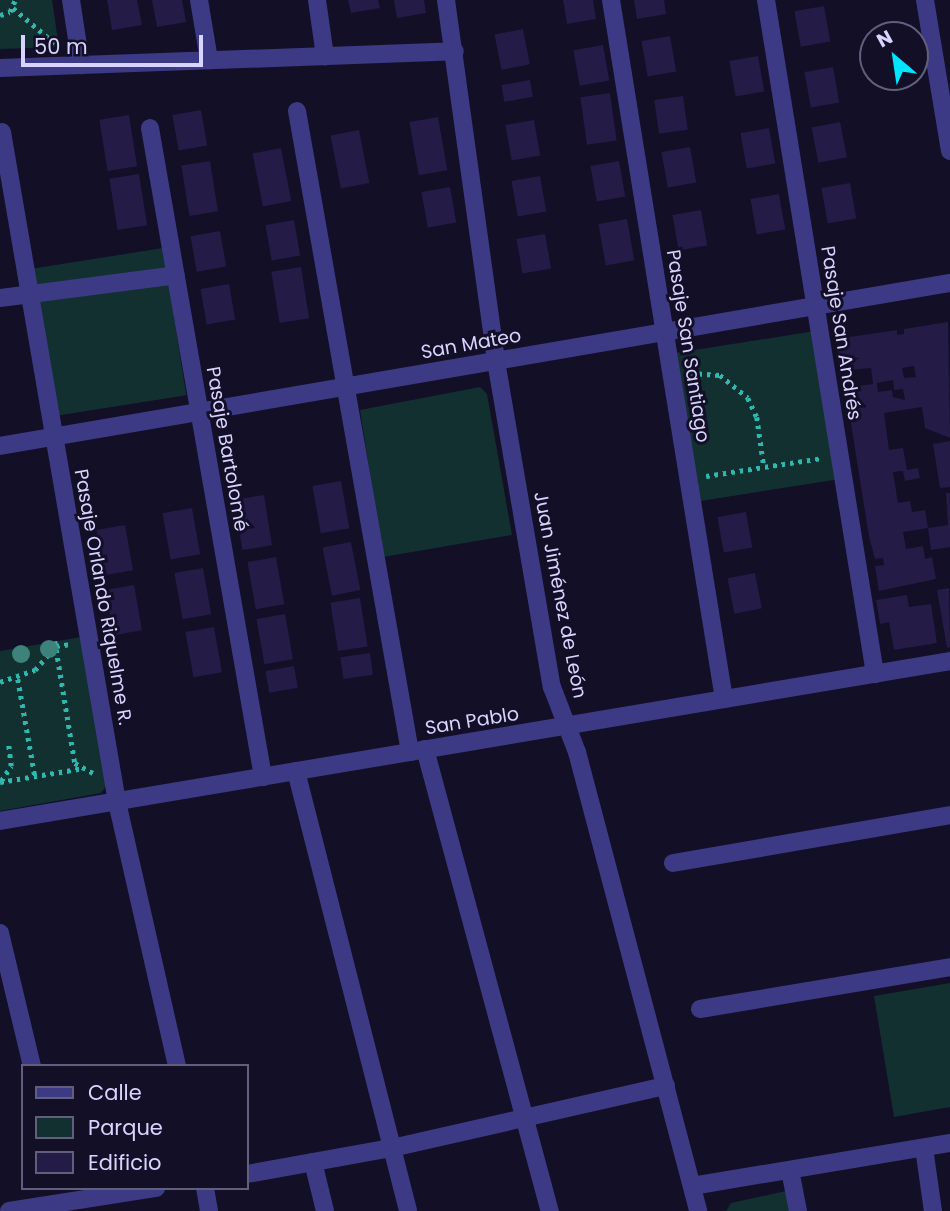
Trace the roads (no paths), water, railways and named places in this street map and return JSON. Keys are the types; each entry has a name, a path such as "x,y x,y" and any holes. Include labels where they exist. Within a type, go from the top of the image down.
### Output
{"street":[{"path":"71,0 81,65"},
{"path":"199,0 209,60"},
{"path":"317,0 325,56"},
{"name":"Juan Jiménez de León","path":"446,0 496,361 552,687 568,728 698,1211"},
{"name":"Pasaje San Santiago","path":"611,0 724,699"},
{"name":"Pasaje San Andrés","path":"766,0 875,674"},
{"path":"925,0 950,151"},
{"path":"0,68 455,51"},
{"path":"296,111 345,387 417,751 550,1211"},
{"name":"Pasaje Bartolomé","path":"150,128 263,777"},
{"name":"Pasaje Orlando Riquelme R.","path":"2,132 117,802 177,1064"},
{"path":"0,298 176,275"},
{"name":"San Mateo","path":"0,446 950,283"},
{"name":"San Pablo","path":"0,821 568,728 950,661"},
{"path":"296,771 408,1211"},
{"path":"673,863 950,815"},
{"path":"0,933 32,1064"},
{"path":"700,1009 950,967"},
{"path":"248,1174 392,1148 666,1086"},
{"path":"692,1186 950,1143"},
{"path":"924,1148 933,1211"},
{"path":"313,1162 326,1211"},
{"path":"790,1170 798,1211"},
{"path":"9,1211 141,1190"},
{"path":"205,1190 209,1211"}]}
